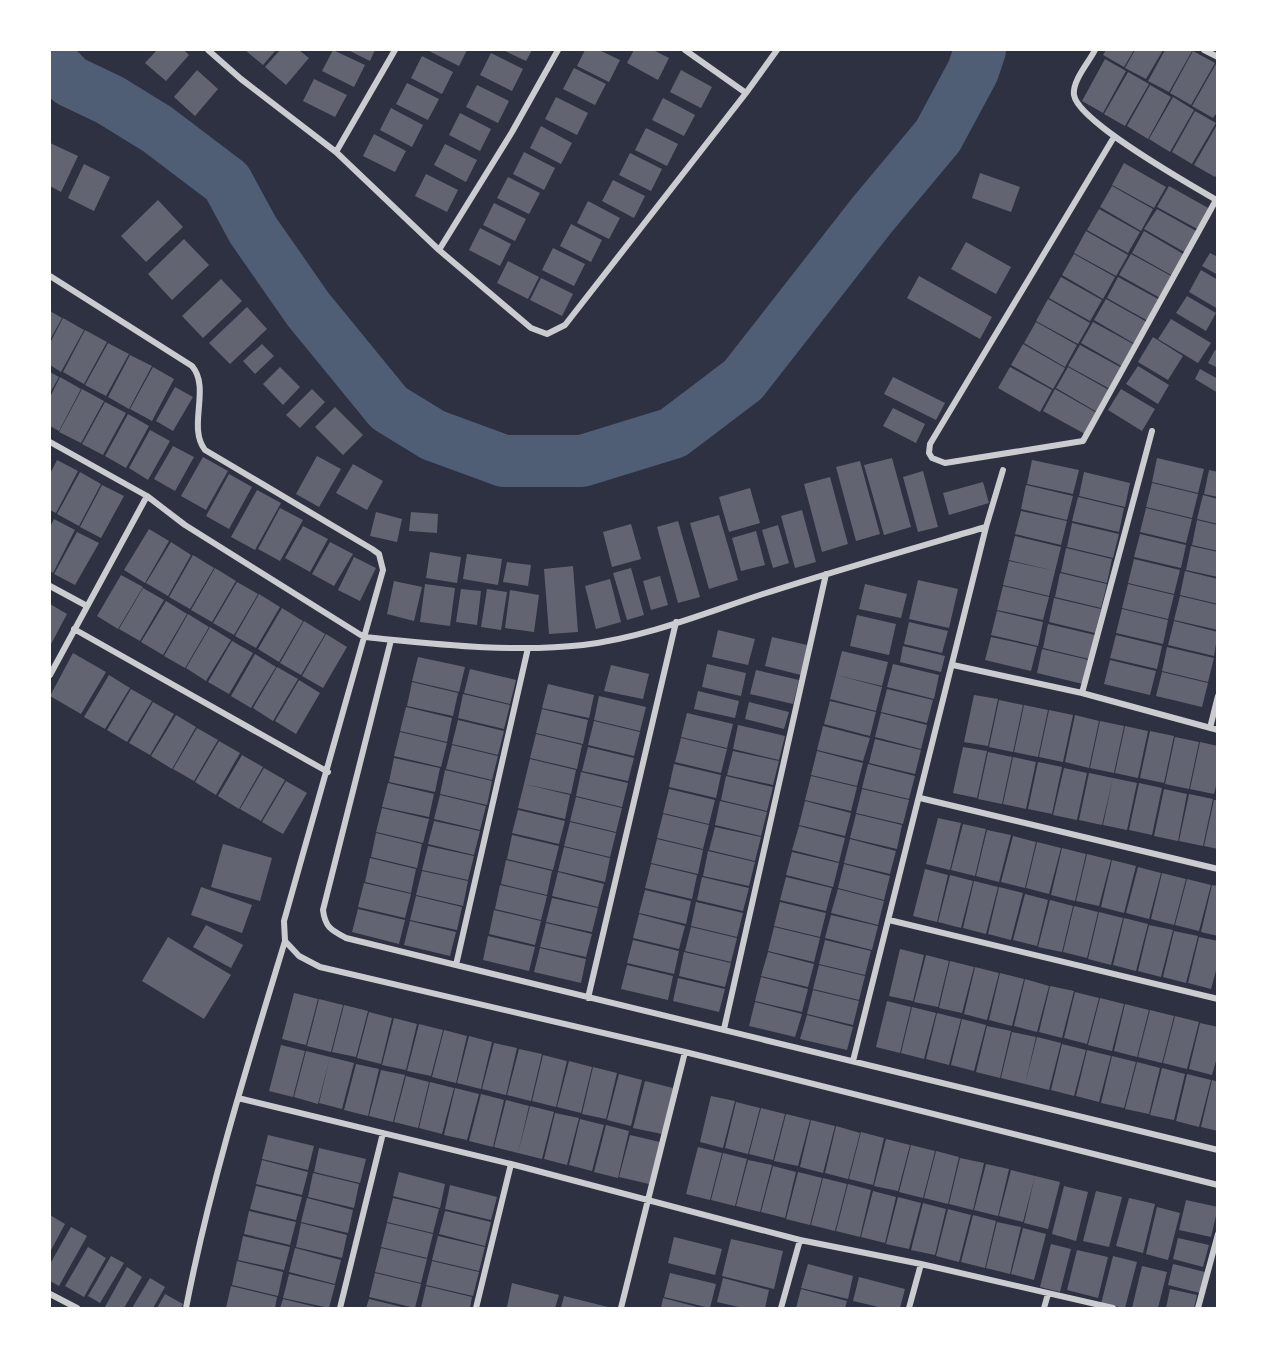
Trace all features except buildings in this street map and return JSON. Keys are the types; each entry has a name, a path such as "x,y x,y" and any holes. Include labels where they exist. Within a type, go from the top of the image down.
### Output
{"street":[{"path":"208,50 241,79 336,152 440,250 541,334 554,333 565,325 777,50"},
{"path":"336,152 395,50"},
{"path":"440,250 512,132 558,50"},
{"path":"685,50 746,93"},
{"path":"1095,50 1078,80 1074,97 1079,105 1114,137 1217,200 1083,441 945,463 932,458 929,453 930,444 1114,137"},
{"path":"1204,50 1218,57"},
{"path":"50,276 192,366 198,377 198,437 205,450 379,554 383,570 328,772 284,921 285,941 199,1239 186,1308"},
{"path":"1082,693 1152,431"},
{"path":"50,442 147,496 185,525 364,637 391,640 528,648 583,645 676,622 826,574 986,527"},
{"path":"854,1061 986,527 1003,470"},
{"path":"50,675 147,496"},
{"path":"724,1029 826,574"},
{"path":"50,586 87,606"},
{"path":"588,998 676,622"},
{"path":"74,629 328,772"},
{"path":"391,640 323,909 324,923 331,931 346,938 588,998 1218,1150"},
{"path":"456,965 528,648"},
{"path":"953,665 1082,693 1218,730"},
{"path":"1210,728 1218,696"},
{"path":"920,798 1218,869"},
{"path":"889,920 1218,999"},
{"path":"285,941 299,956 320,967 685,1052 1218,1185"},
{"path":"621,1308 685,1052"},
{"path":"238,1098 511,1164 800,1240 921,1264 1113,1308"},
{"path":"340,1308 383,1133"},
{"path":"476,1308 511,1164"},
{"path":"1198,1308 1218,1234"},
{"path":"781,1308 800,1240"},
{"path":"909,1308 921,1264"},
{"path":"50,1294 77,1308"},
{"path":"1044,1308 1048,1294"}],"waterway":[{"path":"53,63 70,81 110,100 157,129 227,182 253,230 308,309 389,408 433,435 504,461 582,461 673,433 743,380 872,215 938,136 973,71 980,50"}]}
